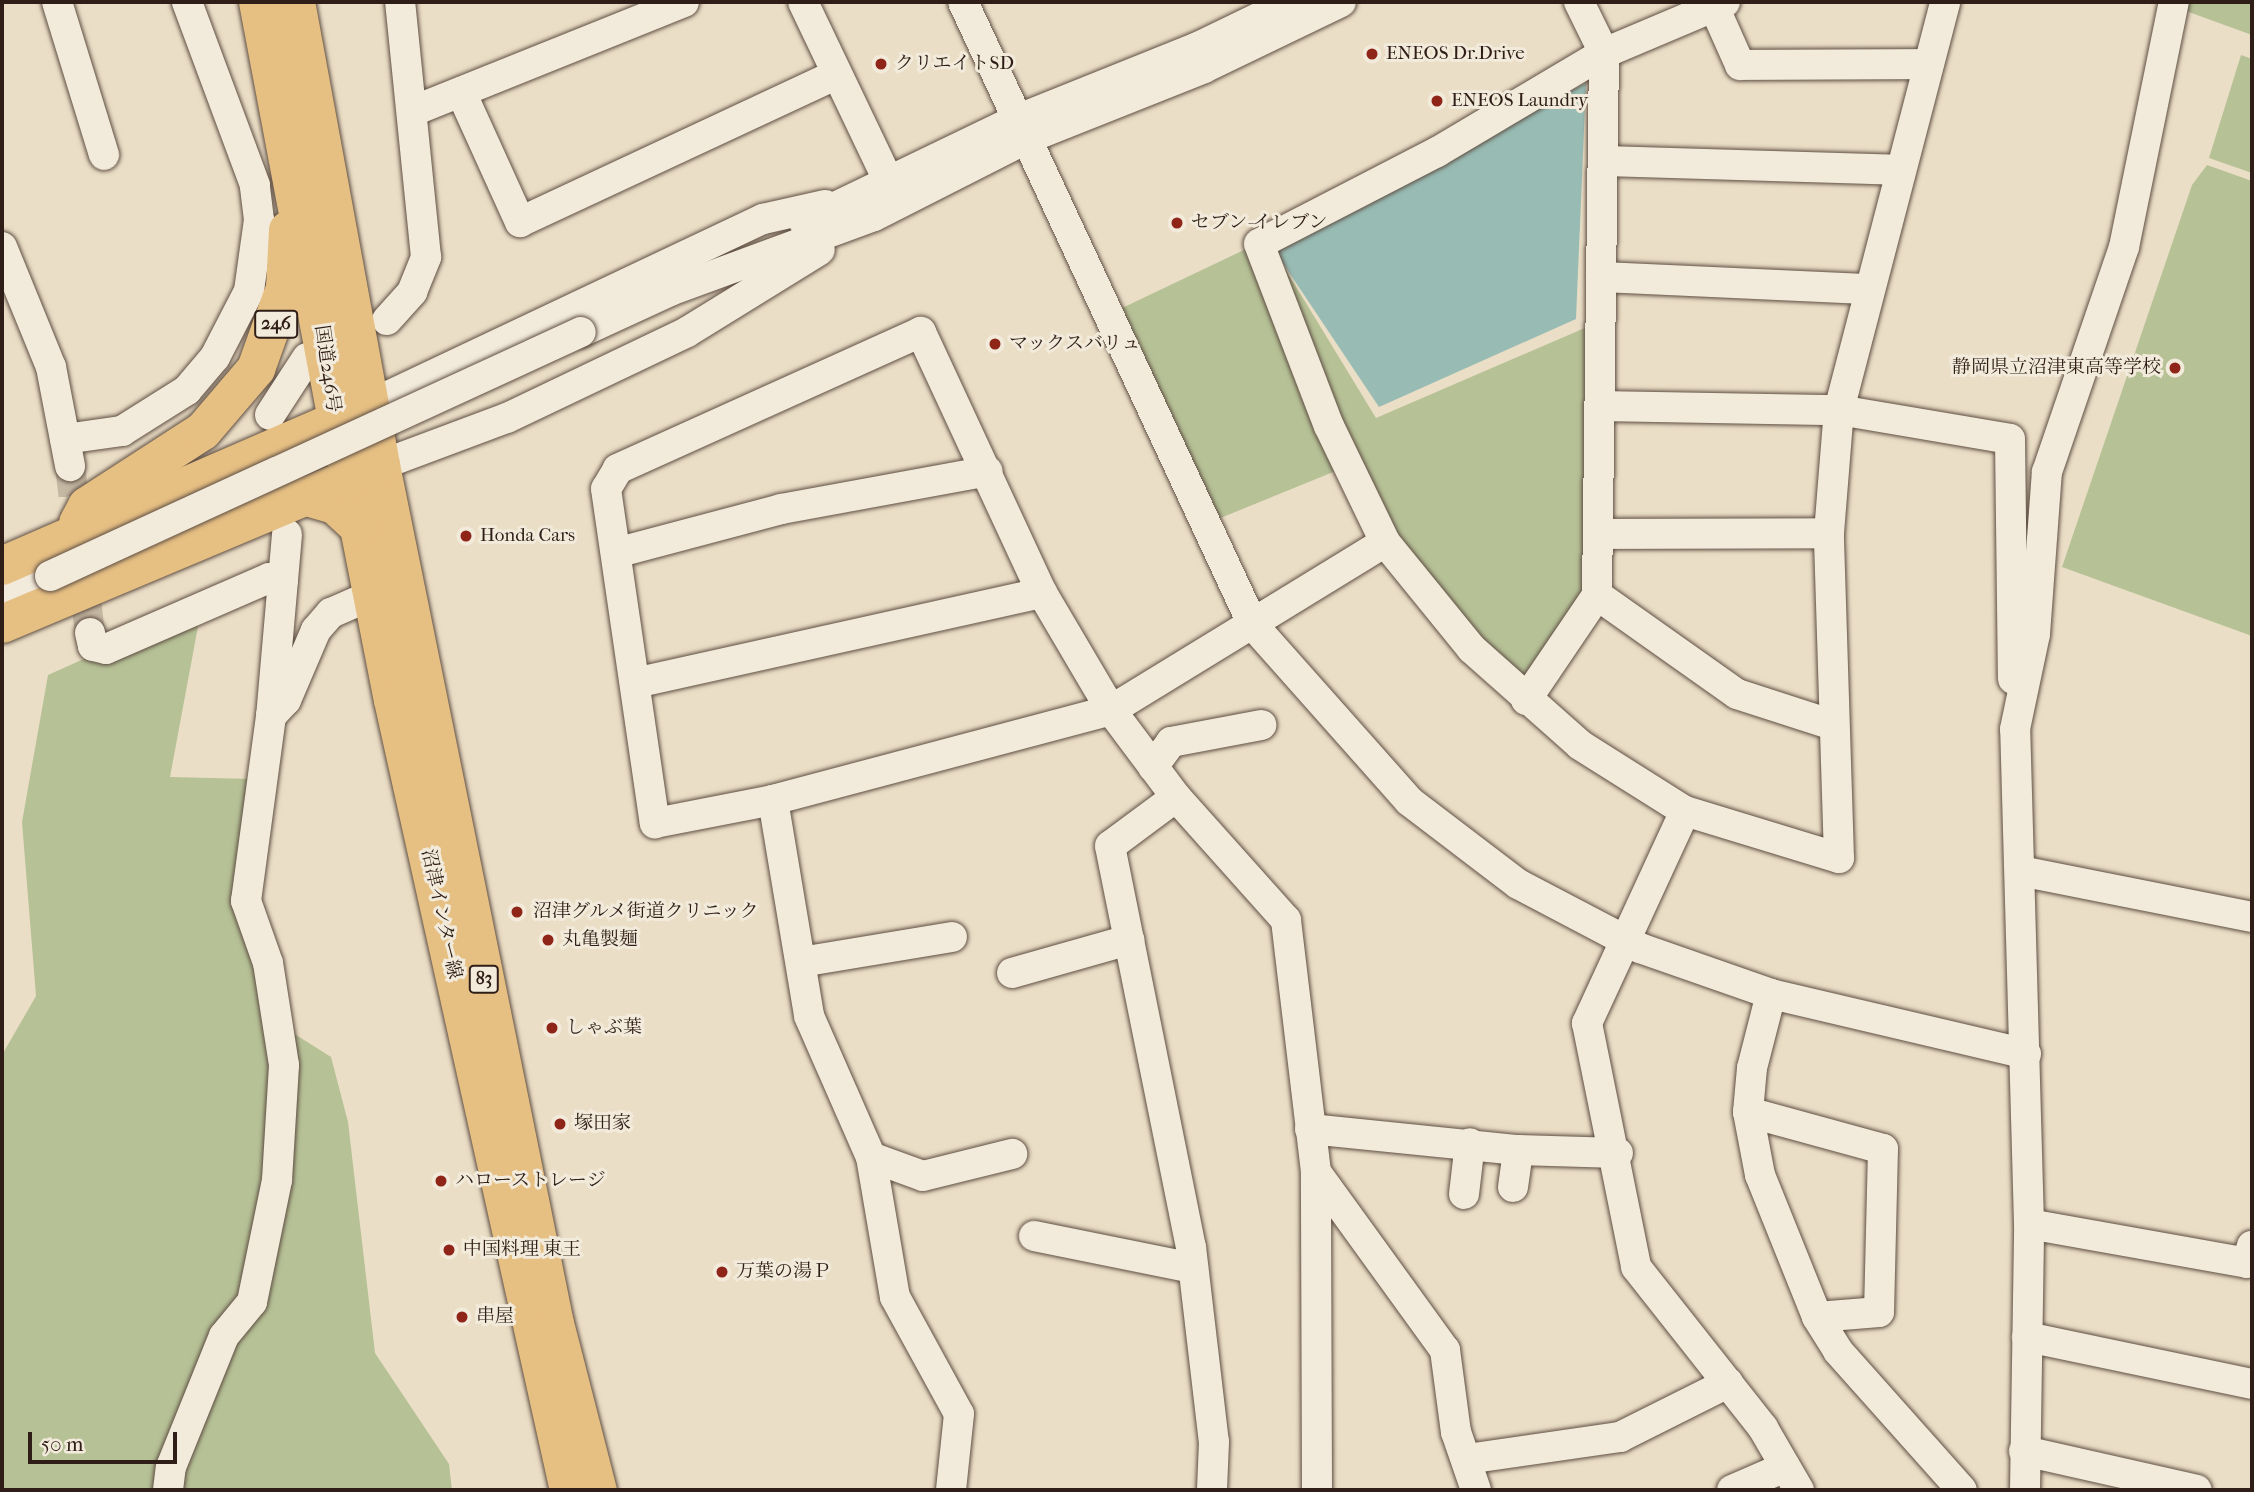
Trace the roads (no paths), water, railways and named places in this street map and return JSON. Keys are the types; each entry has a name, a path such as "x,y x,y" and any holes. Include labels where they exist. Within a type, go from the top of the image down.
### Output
{"highway":[{"name":"国道246号","path":"296,2 354,413"},
{"name":"国道246号","path":"260,11 366,471"},
{"name":"246","path":"70,538 87,506 211,422 256,369 273,331 285,288 288,232 260,11"},
{"name":"国道246号","path":"2,566 354,413"},
{"path":"2,624 300,495 366,471"},
{"path":"300,495 335,505 359,527"}],"main road":[{"name":"沼津インター線","path":"366,471 359,527 372,595 568,1490"},
{"name":"沼津インター線","path":"366,471 553,1311 598,1490"}],"street":[{"path":"57,2 104,155"},
{"path":"2,247 51,367 67,452 122,431 187,390 215,357 249,291 259,220 255,185 187,2"},
{"path":"387,320 412,292 426,257 400,2"},
{"path":"413,111 684,2"},
{"path":"803,2 835,75 876,196"},
{"path":"963,2 1253,625 1409,801 1518,884 1625,941 1771,994 2026,1054"},
{"path":"2,596 670,291 759,241 876,196 1291,2"},
{"path":"354,413 763,219 876,196 1021,130 1204,68 1340,2"},
{"path":"1526,700 1597,595 1604,53 1579,2"},
{"path":"1928,64 1740,65 1717,4 1604,53 1437,152 1259,244 1329,426 1385,542 1472,649 1526,700 1580,745 1685,811 1839,858 1830,724 1829,533 1839,410 1867,289 1945,2"},
{"path":"2015,729 2035,634 2047,472 2124,247 2174,2"},
{"path":"461,92 520,222 835,75"},
{"path":"1603,161 1899,170"},
{"path":"366,471 507,418 688,341 876,196"},
{"path":"1601,277 1867,289"},
{"path":"1317,1490 1316,1172 1286,920 1176,797 1111,710 1042,593 988,471 920,332 618,469 606,489 655,824 773,800 1111,710 1385,542"},
{"path":"270,415 307,358"},
{"path":"1599,406 1839,410 2010,439 2029,1224 2025,1490"},
{"path":"616,553 781,509 988,471"},
{"path":"1598,534 1829,533"},
{"path":"168,1490 170,1467 224,1336 252,1302 276,1180 284,1065 268,963 246,901 271,716 287,534"},
{"path":"90,633 93,646 106,649 269,578 283,580"},
{"path":"635,683 1042,593"},
{"path":"271,716 286,700 323,622 372,595"},
{"path":"1597,595 1737,694 1830,724"},
{"path":"1153,766 1171,742 1261,725"},
{"path":"1176,797 1110,846 1193,1268 1214,1442 1212,1490"},
{"path":"773,800 809,1016 871,1157 895,1297 959,1414 951,1490"},
{"path":"1685,811 1587,1023 1618,1153 1636,1267 1728,1382 1792,1479 1732,1490"},
{"path":"2020,871 2252,917"},
{"path":"801,962 952,937"},
{"path":"1012,973 1129,940"},
{"path":"1771,994 1752,1068 1748,1112 1760,1175 1817,1317 1838,1350 1962,1490"},
{"path":"1748,1112 1883,1149 1879,1312 1817,1317"},
{"path":"1310,1129 1470,1143 1518,1150 1618,1153"},
{"path":"1464,1194 1470,1143"},
{"path":"1513,1186 1518,1150"},
{"path":"871,1157 923,1176 1012,1154"},
{"path":"1316,1172 1446,1350 1456,1432 1476,1490"},
{"path":"2029,1224 2247,1263 2252,1246"},
{"path":"1034,1236 1193,1268"},
{"path":"2027,1337 2252,1384"},
{"path":"1467,1459 1620,1437 1728,1382"},
{"path":"2024,1451 2197,1490"}],"water":[{"path":"1586,83 1576,319 1379,407 1272,247"}],"tunnel":[{"path":"70,466 90,633"}],"place":[{"name":"ENEOS Dr.Drive","path":"1372,54"},
{"name":"クリエイトSD","path":"881,64"},
{"name":"ENEOS Laundry","path":"1437,101"},
{"name":"セブン-イレブン","path":"1177,223"},
{"name":"マックスバリュ","path":"995,344"},
{"name":"静岡県立沼津東高等学校","path":"2175,368"},
{"name":"Honda Cars","path":"466,536"},
{"name":"沼津グルメ街道クリニック","path":"517,912"},
{"name":"丸亀製麺","path":"548,940"},
{"name":"しゃぶ葉","path":"552,1028"},
{"name":"塚田家","path":"560,1124"},
{"name":"ハローストレージ","path":"441,1181"},
{"name":"中国料理 東王","path":"449,1250"},
{"name":"万葉の湯Ｐ","path":"722,1272"},
{"name":"串屋","path":"462,1317"}]}
